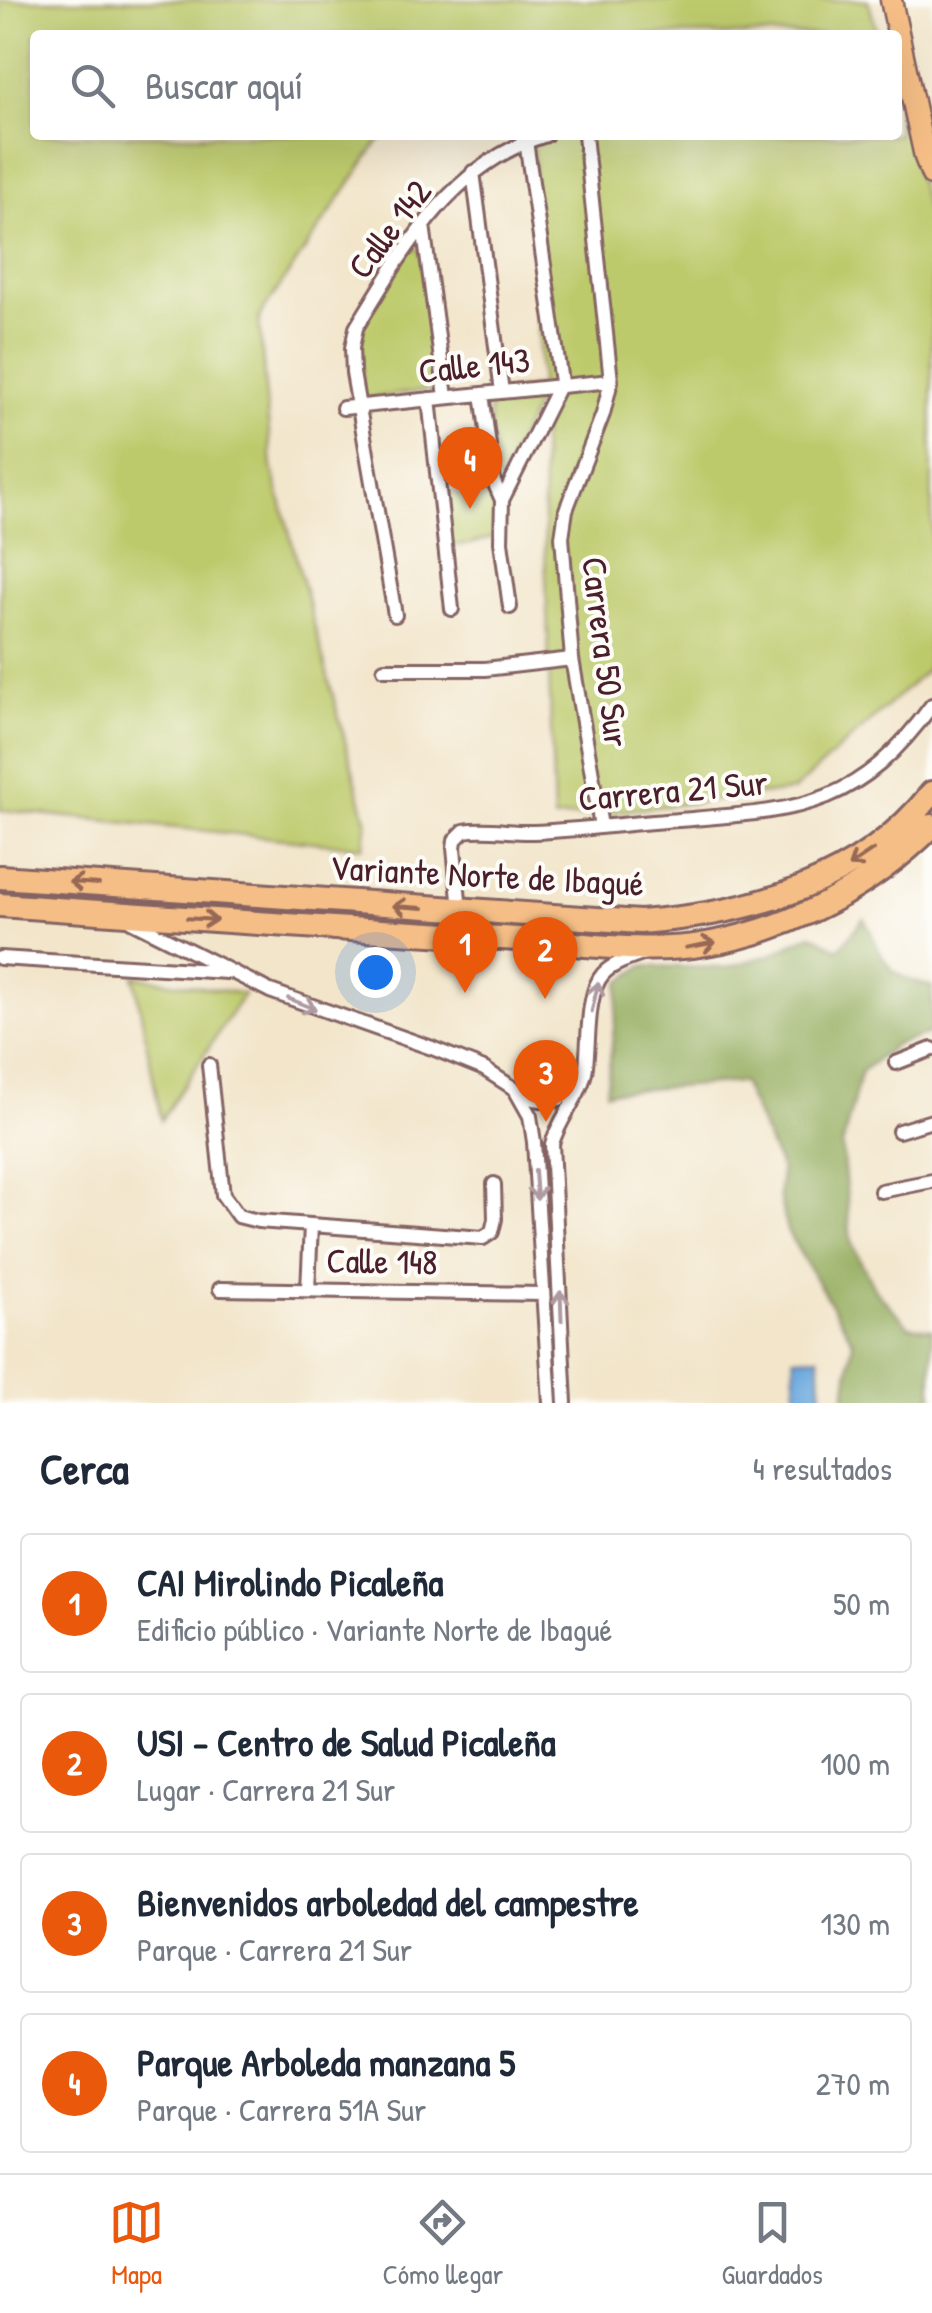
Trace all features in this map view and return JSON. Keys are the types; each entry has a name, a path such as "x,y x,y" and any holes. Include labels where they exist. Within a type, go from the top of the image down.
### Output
{"highway":[{"name":"Variante Norte de Ibagué","path":"0,876 640,922 699,918 751,906 844,869 883,843 932,792"},
{"name":"Variante Norte de Ibagué","path":"0,906 657,949 712,944 802,914 882,871 932,826"}],"main road":[{"path":"891,0 898,30"},
{"path":"902,48 930,170"}],"street":[{"name":"Calle 142","path":"395,614 352,360 356,328 423,225 474,172 498,154 532,140"},
{"name":"Carrera 50 Sur","path":"585,140 612,381 566,510 562,537 572,659 601,826"},
{"path":"510,607 501,542 502,500 560,386 526,142"},
{"path":"474,172 502,392"},
{"path":"423,225 446,398"},
{"name":"Calle 143","path":"343,408 612,381"},
{"path":"482,394 494,482 502,500"},
{"path":"429,399 452,609"},
{"path":"384,669 485,668 572,659"},
{"name":"Carrera 21 Sur","path":"460,910 454,848 455,840 464,831 533,832 807,806 867,777 913,732 932,705"},
{"path":"120,915 317,1010 466,1062 516,1091 547,1102 569,1094 583,1080"},
{"path":"565,1403 552,1144 583,1080 595,987 602,974 657,949"},
{"path":"0,958 234,972"},
{"path":"896,1063 932,1049"},
{"path":"209,1065 223,1194 238,1216 258,1221 483,1238 492,1232 495,1219 494,1184"},
{"path":"516,1091 530,1116 534,1142 550,1403"},
{"path":"899,1131 932,1121"},
{"path":"534,1142 552,1144"},
{"path":"881,1190 932,1181"},
{"path":"308,1290 310,1225"},
{"name":"Calle 148","path":"220,1289 543,1294"},
{"path":"547,1352 562,1350"}],"green space":[{"path":"0,0 868,0 877,30 30,30 30,140 381,140 259,317 272,467 367,823 363,847 0,810"},
{"path":"902,121 932,230 932,610 927,670 793,791 554,819 540,397 497,484 487,394 540,386 533,140 902,140"},
{"path":"410,247 420,250 439,389 361,399 362,324"},
{"path":"445,494 495,495 497,536 450,546"},
{"path":"864,918 894,971 932,986 932,1033 896,1044 861,1072 842,1146 851,1242 875,1290 909,1326 932,1329 932,1403 844,1403 853,1341 787,1231 779,1195 781,1170 742,1082 606,1092 620,982 643,966 725,968 770,955 812,934 839,949"},
{"path":"134,976 244,994 161,1120"}],"water":[{"path":"819,1356 822,1399 796,1400 794,1357"}],"place":[{"name":"Parque Arboleda manzana 5","path":"470,509"},
{"name":"CAI Mirolindo Picaleña","path":"465,993"},
{"name":"USI - Centro de Salud Picaleña","path":"545,999"},
{"name":"Bienvenidos arboledad del campestre","path":"546,1122"}]}
